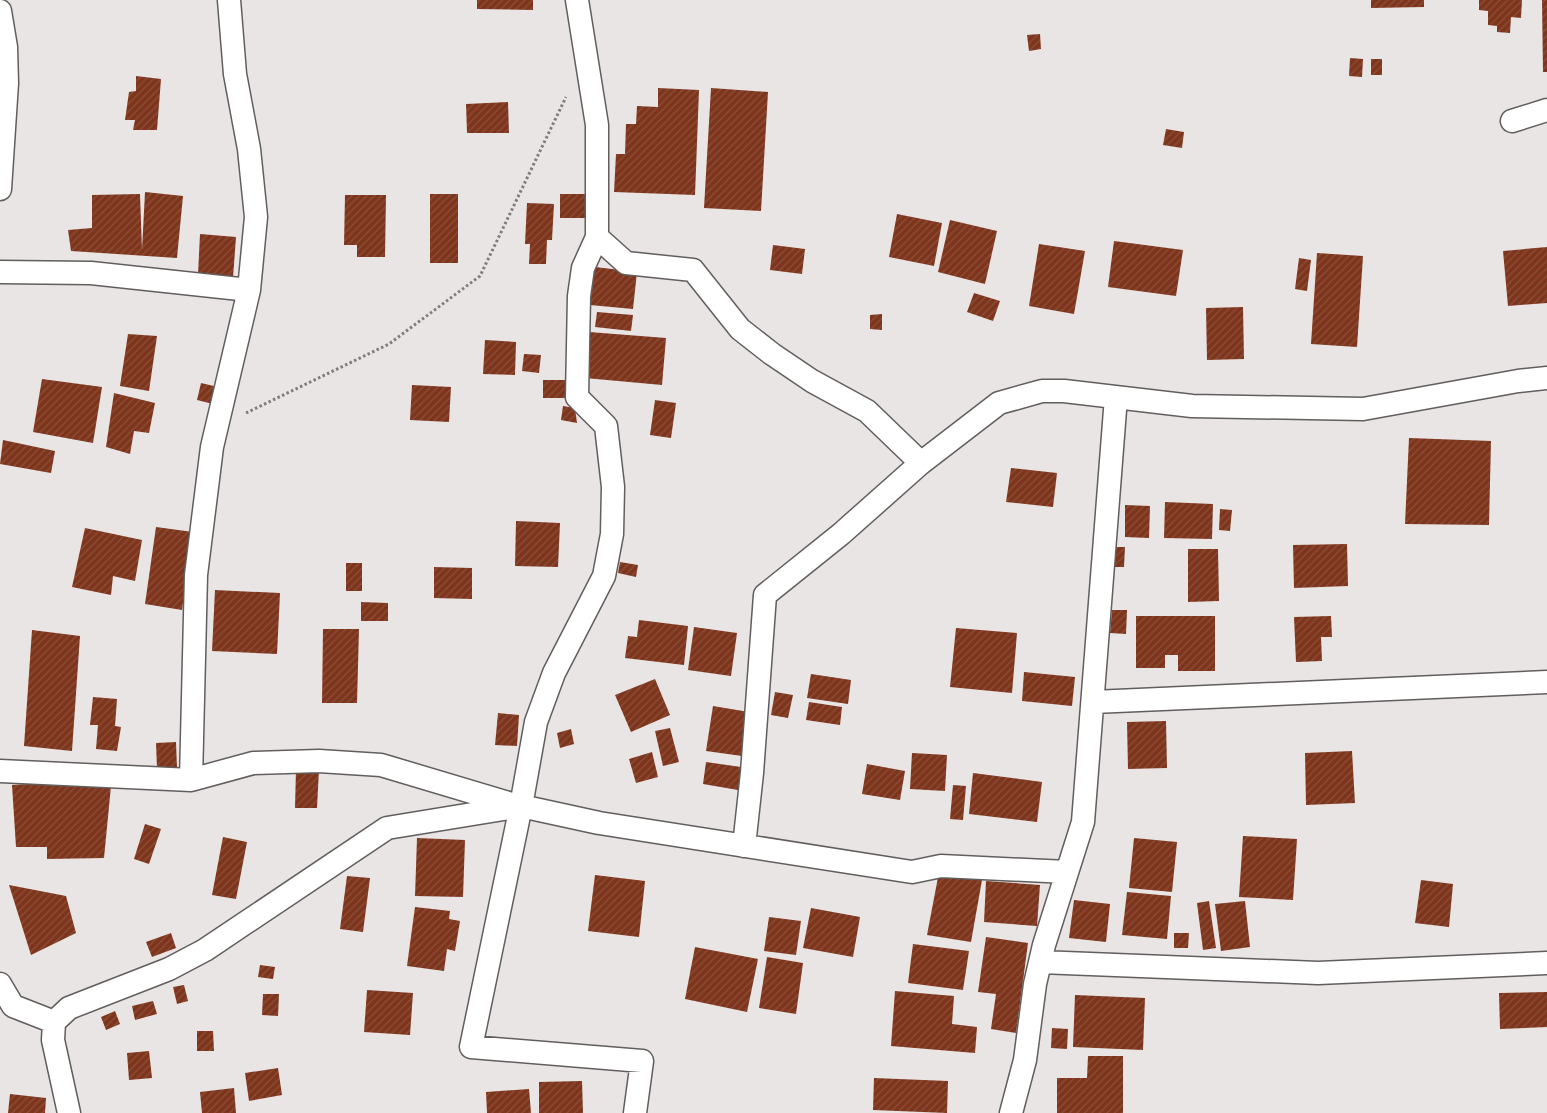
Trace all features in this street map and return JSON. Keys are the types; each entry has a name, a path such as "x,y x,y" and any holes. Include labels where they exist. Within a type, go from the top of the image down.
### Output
{"street":[{"path":"191,780 196,575 212,446 249,290 256,217 249,149 235,74 229,0"},
{"path":"576,0 597,125 597,237 583,268 579,296 577,397 606,426 613,487 612,534 604,576 554,673 536,722 521,806 471,1047 642,1061 635,1113"},
{"path":"0,11 6,47 6,83 0,189"},
{"path":"1512,121 1547,110"},
{"path":"597,237 626,263 693,270 740,329 772,354 812,381 867,411 921,463"},
{"path":"0,272 91,274 249,290"},
{"path":"744,846 752,774 765,595 841,534 921,463 999,403 1042,391 1064,391 1192,406 1362,409 1518,381 1547,378"},
{"path":"1011,1113 1025,1060 1035,984 1040,962 1049,926 1083,822 1116,397"},
{"path":"1093,702 1547,682"},
{"path":"0,771 191,780 253,763 319,761 381,765 521,806 599,823 744,846 912,872 942,866 1067,872"},
{"path":"70,1113 53,1040 54,1022 69,1008 170,969 205,950 387,828 521,806"},
{"path":"1040,962 1318,973 1547,963"},
{"path":"0,985 13,1006 54,1022"}],"path":[{"path":"216,428 389,344 480,276 569,92"}],"building":[{"path":"477,0 533,0 533,10 477,9"},
{"path":"1371,0 1424,0 1424,7 1371,8"},
{"path":"1479,0 1522,0 1521,18 1511,17 1510,33 1497,32 1497,26 1488,25 1488,11 1479,10"},
{"path":"1542,0 1547,0 1547,72 1543,72"},
{"path":"1040,34 1041,49 1029,51 1027,35"},
{"path":"1350,58 1363,59 1362,77 1349,76"},
{"path":"1371,59 1382,59 1382,75 1371,75"},
{"path":"136,76 161,79 157,130 133,130 135,120 125,120 129,92 136,91"},
{"path":"658,88 699,90 695,195 614,192 616,154 625,154 626,124 636,124 637,106 658,107"},
{"path":"711,88 768,92 761,211 704,208"},
{"path":"508,102 509,133 467,133 466,104"},
{"path":"1166,129 1184,132 1182,148 1163,145"},
{"path":"145,192 183,196 177,258 71,251 68,230 92,228 92,195 140,194 142,250"},
{"path":"430,194 458,194 458,263 430,263"},
{"path":"560,194 590,194 591,218 560,218"},
{"path":"345,195 386,195 385,257 357,257 357,245 344,245"},
{"path":"527,203 554,204 552,240 547,240 546,264 529,264 530,244 525,244"},
{"path":"897,214 942,223 934,266 889,257"},
{"path":"950,220 997,231 985,284 938,272"},
{"path":"200,234 236,237 233,278 198,275"},
{"path":"1114,241 1183,250 1176,296 1108,287"},
{"path":"1039,244 1085,251 1074,314 1029,306"},
{"path":"773,245 805,249 802,274 770,270"},
{"path":"1547,247 1547,303 1508,306 1503,251"},
{"path":"1317,253 1363,256 1357,347 1311,344"},
{"path":"1299,258 1311,260 1307,291 1295,289"},
{"path":"595,267 637,272 633,309 590,305"},
{"path":"974,293 1000,301 993,321 967,312"},
{"path":"1243,307 1244,359 1207,360 1206,308"},
{"path":"597,312 633,315 631,331 595,327"},
{"path":"882,314 882,330 870,329 870,315"},
{"path":"589,332 666,338 662,385 585,378"},
{"path":"128,334 157,336 149,391 120,386"},
{"path":"485,340 516,342 515,375 483,374"},
{"path":"524,354 541,355 539,373 522,371"},
{"path":"42,379 102,387 93,443 33,432"},
{"path":"543,380 566,380 566,398 543,398"},
{"path":"201,383 218,387 213,404 197,400"},
{"path":"412,385 451,387 449,422 410,420"},
{"path":"114,393 155,403 149,433 134,431 130,454 106,447"},
{"path":"655,400 676,403 671,438 650,435"},
{"path":"563,406 575,408 577,423 561,420"},
{"path":"1409,438 1491,441 1489,525 1405,524"},
{"path":"3,440 55,451 51,473 0,464"},
{"path":"1011,468 1057,473 1053,507 1006,502"},
{"path":"1165,502 1213,504 1212,539 1164,538"},
{"path":"1125,505 1150,506 1149,538 1125,537"},
{"path":"1220,509 1232,510 1230,531 1219,530"},
{"path":"516,521 560,523 558,567 515,566"},
{"path":"156,527 193,532 182,610 145,604"},
{"path":"85,528 142,540 135,581 113,576 111,595 72,587"},
{"path":"1347,544 1348,586 1294,588 1293,545"},
{"path":"1113,547 1125,547 1124,567 1112,567"},
{"path":"1188,549 1218,549 1219,601 1188,602"},
{"path":"620,562 638,565 636,577 618,573"},
{"path":"346,563 362,563 362,591 346,591"},
{"path":"434,567 472,568 472,599 434,598"},
{"path":"215,590 280,593 277,654 212,651"},
{"path":"361,602 388,603 388,621 361,621"},
{"path":"1112,610 1127,610 1126,634 1110,633"},
{"path":"1136,616 1215,616 1215,671 1178,671 1178,655 1165,655 1165,668 1136,668"},
{"path":"1331,616 1332,637 1321,637 1322,661 1296,662 1294,617"},
{"path":"639,620 688,626 684,665 625,658 628,636 637,637"},
{"path":"694,627 737,633 731,676 688,670"},
{"path":"956,628 1017,633 1012,693 950,687"},
{"path":"323,629 359,629 357,703 322,703"},
{"path":"32,630 80,636 72,751 24,746"},
{"path":"1024,672 1075,677 1072,706 1022,701"},
{"path":"811,674 851,680 848,704 807,698"},
{"path":"655,679 670,715 631,732 615,695"},
{"path":"775,692 793,695 788,718 771,715"},
{"path":"93,697 117,699 115,726 121,727 117,751 96,749 98,725 90,725"},
{"path":"809,702 842,707 840,725 806,720"},
{"path":"713,706 749,712 742,756 706,751"},
{"path":"498,713 519,715 517,746 495,745"},
{"path":"1166,721 1167,768 1128,769 1127,722"},
{"path":"670,728 679,762 663,766 655,731"},
{"path":"571,729 574,744 560,748 557,733"},
{"path":"176,742 177,768 157,768 156,743"},
{"path":"1352,751 1355,803 1306,805 1305,753"},
{"path":"652,752 658,777 636,783 629,759"},
{"path":"912,753 947,755 945,791 910,789"},
{"path":"706,762 741,767 738,790 703,784"},
{"path":"867,764 905,771 900,800 862,794"},
{"path":"296,769 319,769 317,808 295,808"},
{"path":"973,773 1042,782 1037,822 969,814"},
{"path":"44,783 111,786 104,858 47,859 47,847 16,847 12,785"},
{"path":"953,785 966,786 963,820 950,819"},
{"path":"145,824 161,829 149,864 134,859"},
{"path":"1243,836 1297,839 1293,900 1239,897"},
{"path":"223,837 247,842 236,899 212,895"},
{"path":"417,838 465,840 463,897 415,896"},
{"path":"1134,838 1177,842 1172,892 1129,888"},
{"path":"939,872 982,880 971,942 927,935"},
{"path":"595,875 645,881 639,937 588,931"},
{"path":"347,876 370,878 363,932 340,929"},
{"path":"1421,880 1453,884 1449,927 1415,923"},
{"path":"986,881 1040,885 1037,926 984,922"},
{"path":"9,885 66,896 76,933 31,955"},
{"path":"1127,892 1171,896 1167,939 1122,935"},
{"path":"1074,900 1110,904 1106,942 1069,938"},
{"path":"1209,901 1216,948 1203,950 1197,903"},
{"path":"1245,901 1250,947 1221,951 1215,904"},
{"path":"415,907 450,911 449,919 460,921 455,951 447,949 444,971 407,966"},
{"path":"811,908 860,917 853,957 803,948"},
{"path":"769,917 801,921 796,955 764,951"},
{"path":"171,933 176,948 152,957 146,942"},
{"path":"1174,933 1189,933 1188,948 1174,948"},
{"path":"986,937 1028,943 1016,1033 991,1029 996,994 978,992"},
{"path":"913,944 969,951 963,990 908,983"},
{"path":"695,947 758,959 747,1012 685,999"},
{"path":"767,957 803,963 796,1014 759,1008"},
{"path":"260,965 275,967 273,979 258,977"},
{"path":"184,985 188,1001 177,1004 173,987"},
{"path":"367,990 413,993 410,1035 364,1032"},
{"path":"895,991 954,996 952,1024 977,1027 975,1053 891,1046"},
{"path":"1547,992 1547,1027 1500,1029 1499,993"},
{"path":"263,994 279,994 278,1016 262,1015"},
{"path":"1075,995 1145,998 1143,1050 1073,1047"},
{"path":"153,1001 157,1014 135,1020 132,1006"},
{"path":"115,1011 120,1024 106,1030 101,1017"},
{"path":"1052,1028 1068,1029 1067,1049 1051,1048"},
{"path":"197,1031 213,1031 214,1051 197,1051"},
{"path":"149,1051 152,1078 129,1080 127,1053"},
{"path":"1088,1056 1123,1056 1123,1113 1057,1113 1057,1078 1087,1078"},
{"path":"278,1068 282,1095 249,1101 245,1073"},
{"path":"874,1078 948,1081 947,1113 873,1110"},
{"path":"582,1081 583,1113 539,1113 539,1082"},
{"path":"234,1088 236,1113 202,1113 200,1092"},
{"path":"529,1089 531,1113 487,1113 486,1092"},
{"path":"10,1094 46,1098 45,1113 8,1113"}]}
